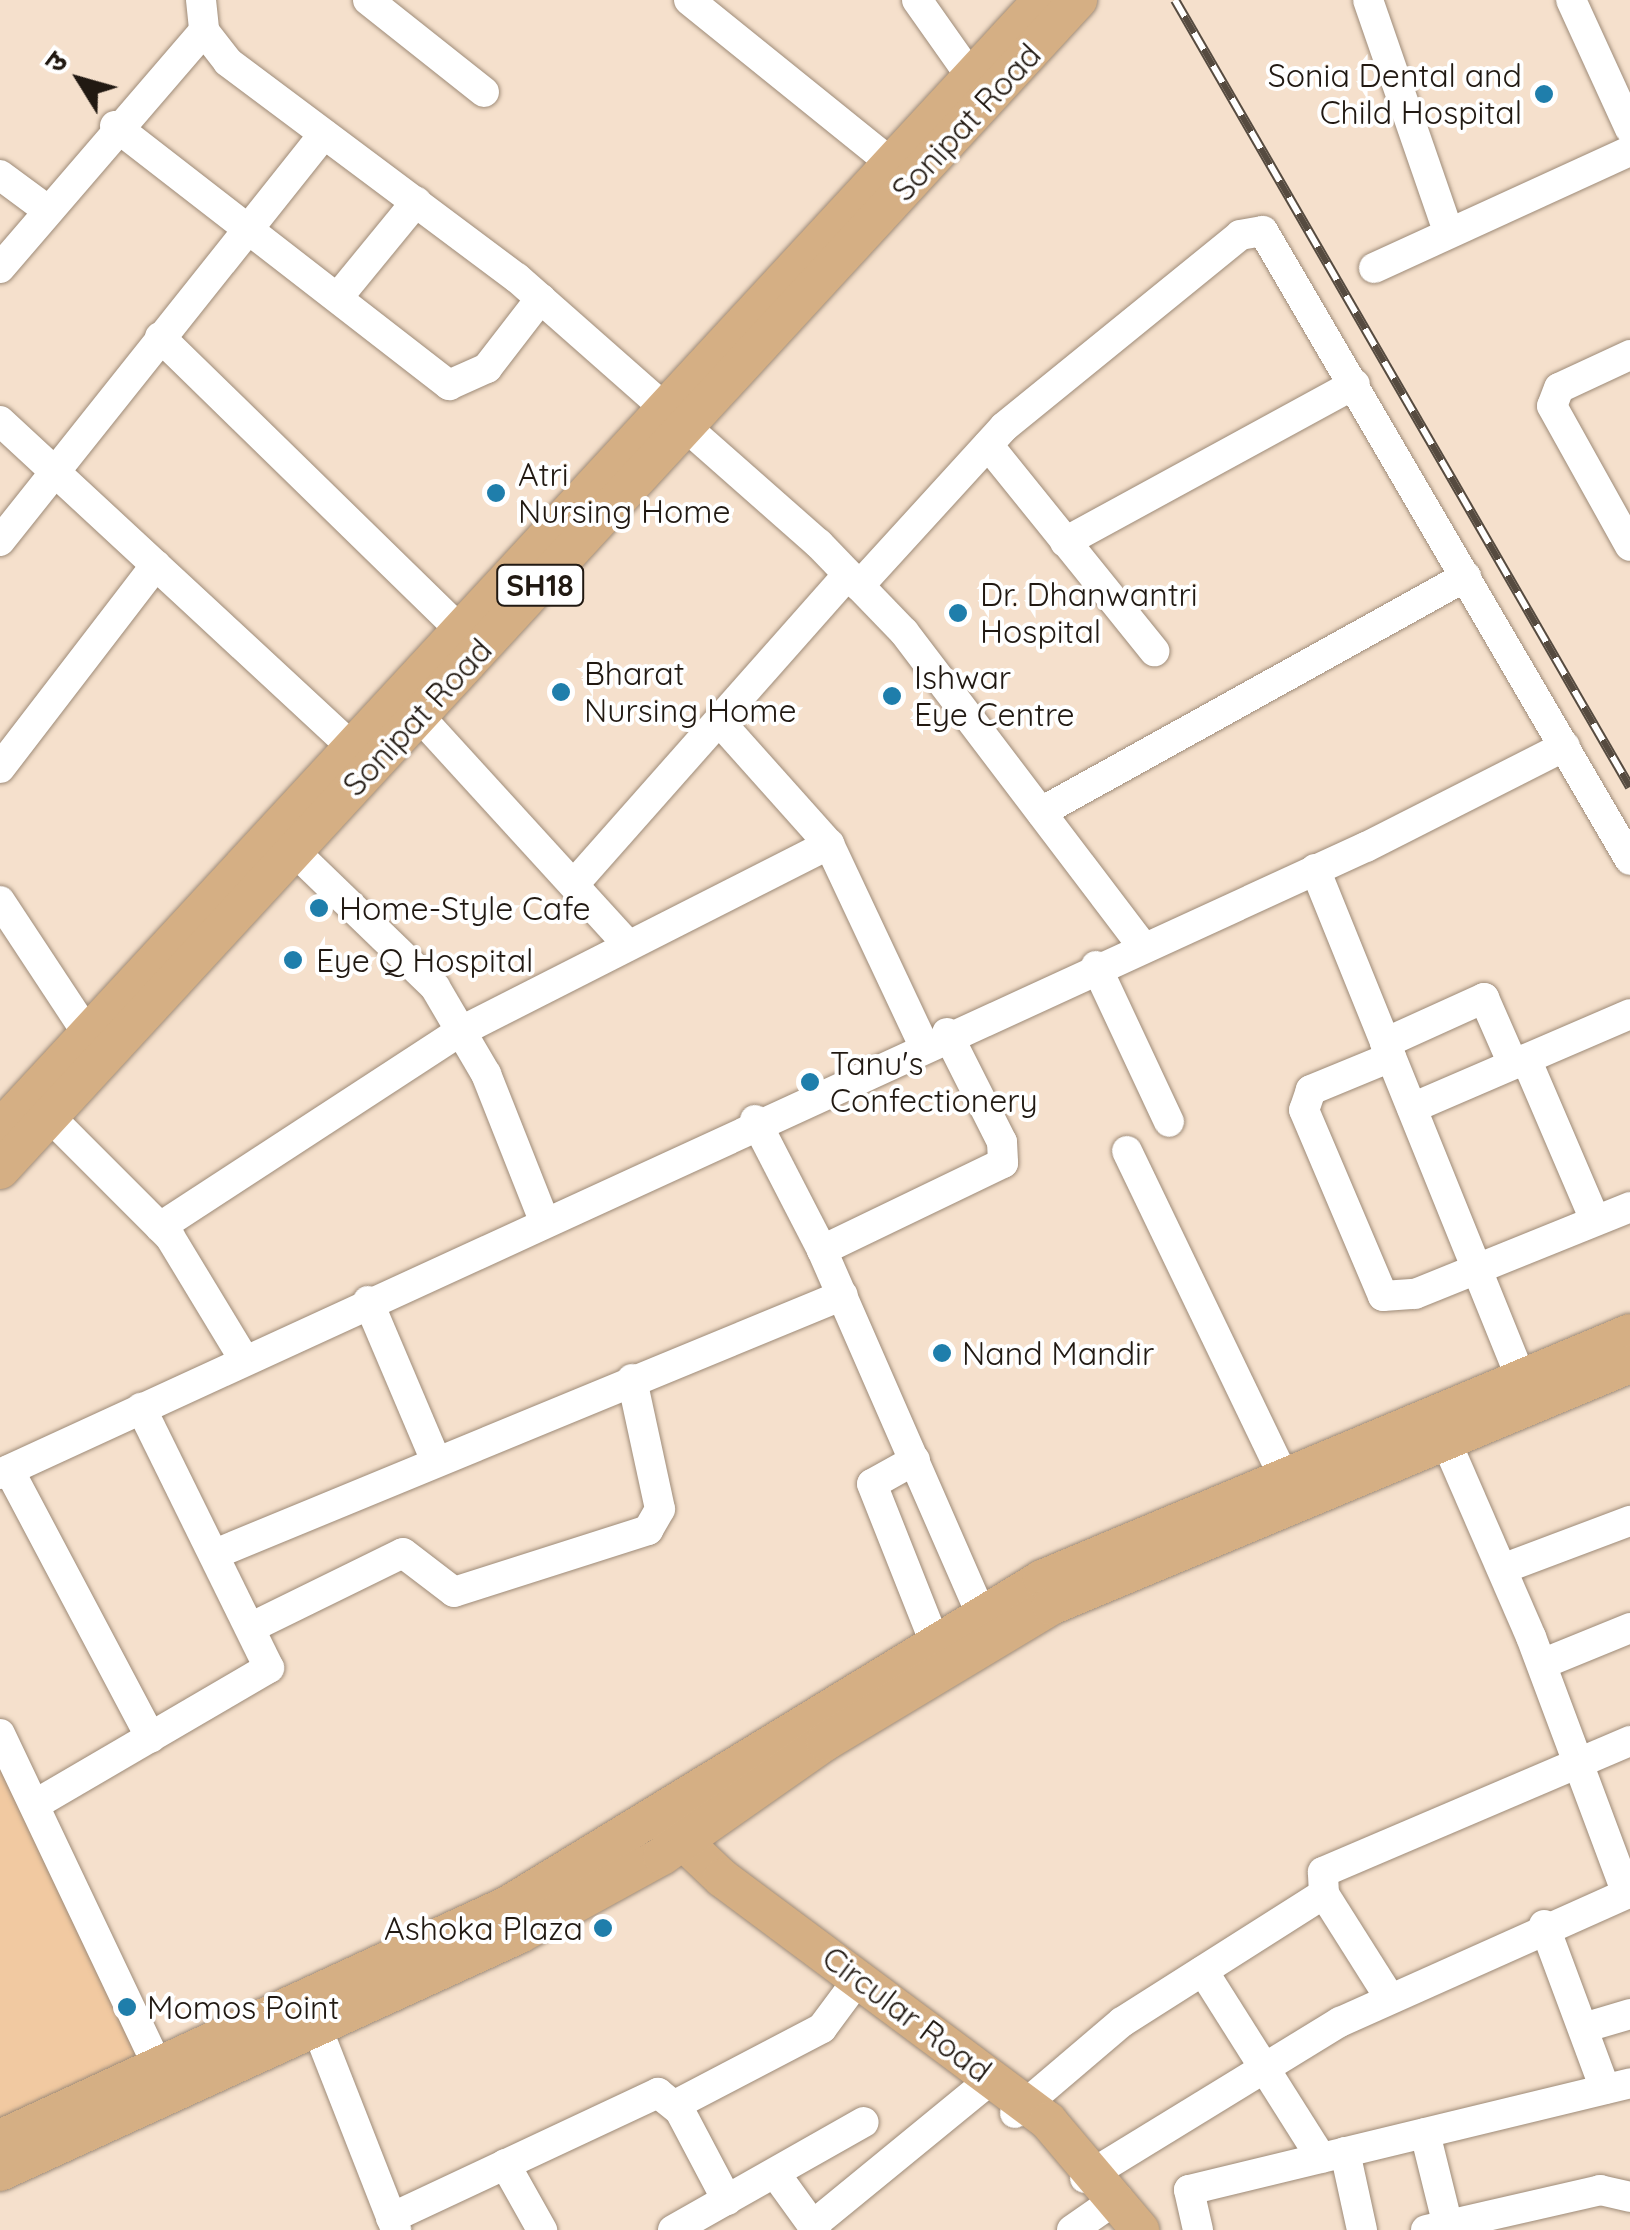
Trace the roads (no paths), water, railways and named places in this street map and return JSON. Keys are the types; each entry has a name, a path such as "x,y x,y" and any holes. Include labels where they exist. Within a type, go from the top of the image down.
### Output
{"main road":[{"name":"Sonipat Road","path":"0,1128 460,630 678,414 979,88 1042,0"},
{"name":"Sonipat Road","path":"0,1170 419,716 890,162 1078,0"},
{"path":"1119,1560 1439,1426 1520,1376 1630,1333"},
{"path":"0,2172 317,2028 657,1837 987,1625 1283,1474 1630,1364"},
{"path":"0,2139 159,2070 657,1837 933,1638 987,1625"},
{"name":"Circular Road","path":"657,1837 851,1990 1020,2109"},
{"name":"Circular Road","path":"657,1837 1020,2109 1140,2230"}],"street":[{"path":"201,0 204,31 228,62 540,298 678,414 854,580 1142,946"},
{"path":"368,0 484,92"},
{"path":"689,0 890,162"},
{"path":"916,0 979,88"},
{"path":"1368,0 1448,231"},
{"path":"1578,2 1630,128"},
{"path":"0,268 115,126 204,31"},
{"path":"115,126 450,385 487,368 540,298"},
{"path":"0,540 324,134"},
{"path":"1374,268 1630,151"},
{"path":"0,175 46,209"},
{"path":"339,296 416,202"},
{"path":"576,884 719,721 988,445 1252,230 1275,238 1630,860"},
{"path":"160,338 460,630"},
{"path":"1630,356 1553,396 1622,515 1630,546"},
{"path":"1065,542 1355,384"},
{"path":"0,421 352,747"},
{"path":"988,445 1154,651"},
{"path":"0,768 156,565"},
{"path":"1040,812 1466,576"},
{"path":"419,716 627,944"},
{"path":"719,721 829,844 934,1038 1002,1142 1003,1163 822,1250"},
{"path":"151,1738 4,1472 934,1038 1316,869 1565,746"},
{"path":"160,1227 461,1031 829,844"},
{"path":"294,851 435,987 461,1031 544,1218"},
{"path":"1316,869 1520,1376"},
{"path":"0,900 88,1034"},
{"path":"1096,966 1169,1122"},
{"path":"1594,1218 1520,1061 1484,998 1311,1090 1307,1124 1383,1296 1478,1270 1594,1218 1630,1208"},
{"path":"1412,1108 1630,1014"},
{"path":"49,1116 160,1227 244,1360"},
{"path":"756,1120 843,1295 987,1625"},
{"path":"1127,1151 1283,1474"},
{"path":"215,1554 843,1295"},
{"path":"368,1301 436,1461"},
{"path":"252,1628 404,1553 454,1592 648,1530 660,1510 632,1379"},
{"path":"36,1804 265,1676 269,1661 141,1408"},
{"path":"1072,2230 1262,2066 1388,1997 1544,1925 1628,1893 1542,1664 1439,1426"},
{"path":"915,1460 872,1484 933,1638"},
{"path":"1502,1570 1630,1521"},
{"path":"1542,1664 1630,1628"},
{"path":"0,1734 159,2070"},
{"path":"1388,1997 1324,1894 1322,1872 1358,1852 1630,1740"},
{"path":"1020,2109 1122,2022 1324,1894"},
{"path":"1198,2230 1189,2190 1618,2086 1584,2028 1544,1925"},
{"path":"1203,1971 1262,2066 1333,2155 1362,2230"},
{"path":"676,2105 822,2028 851,1990"},
{"path":"1584,2028 1630,2014"},
{"path":"317,2028 394,2224 505,2164 644,2097 668,2095 728,2200"},
{"path":"778,2176 814,2228 983,2086"},
{"path":"674,2230 778,2176 864,2122"},
{"path":"1426,2133 1441,2228 1533,2217 1615,2189 1630,2198"},
{"path":"505,2164 542,2230"}],"railway":[{"path":"1175,0 1630,787"}],"place":[{"name":"Sonia Dental and Child Hospital","path":"1544,94"},
{"name":"Atri Nursing Home","path":"496,493"},
{"name":"Dr. Dhanwantri Hospital","path":"958,613"},
{"name":"Bharat Nursing Home","path":"561,692"},
{"name":"Ishwar Eye Centre","path":"892,696"},
{"name":"Home-Style Cafe","path":"319,908"},
{"name":"Eye Q Hospital","path":"293,960"},
{"name":"Tanu's Confectionery","path":"810,1082"},
{"name":"Nand Mandir","path":"942,1353"},
{"name":"Ashoka Plaza","path":"603,1928"},
{"name":"Momos Point","path":"127,2007"}]}
